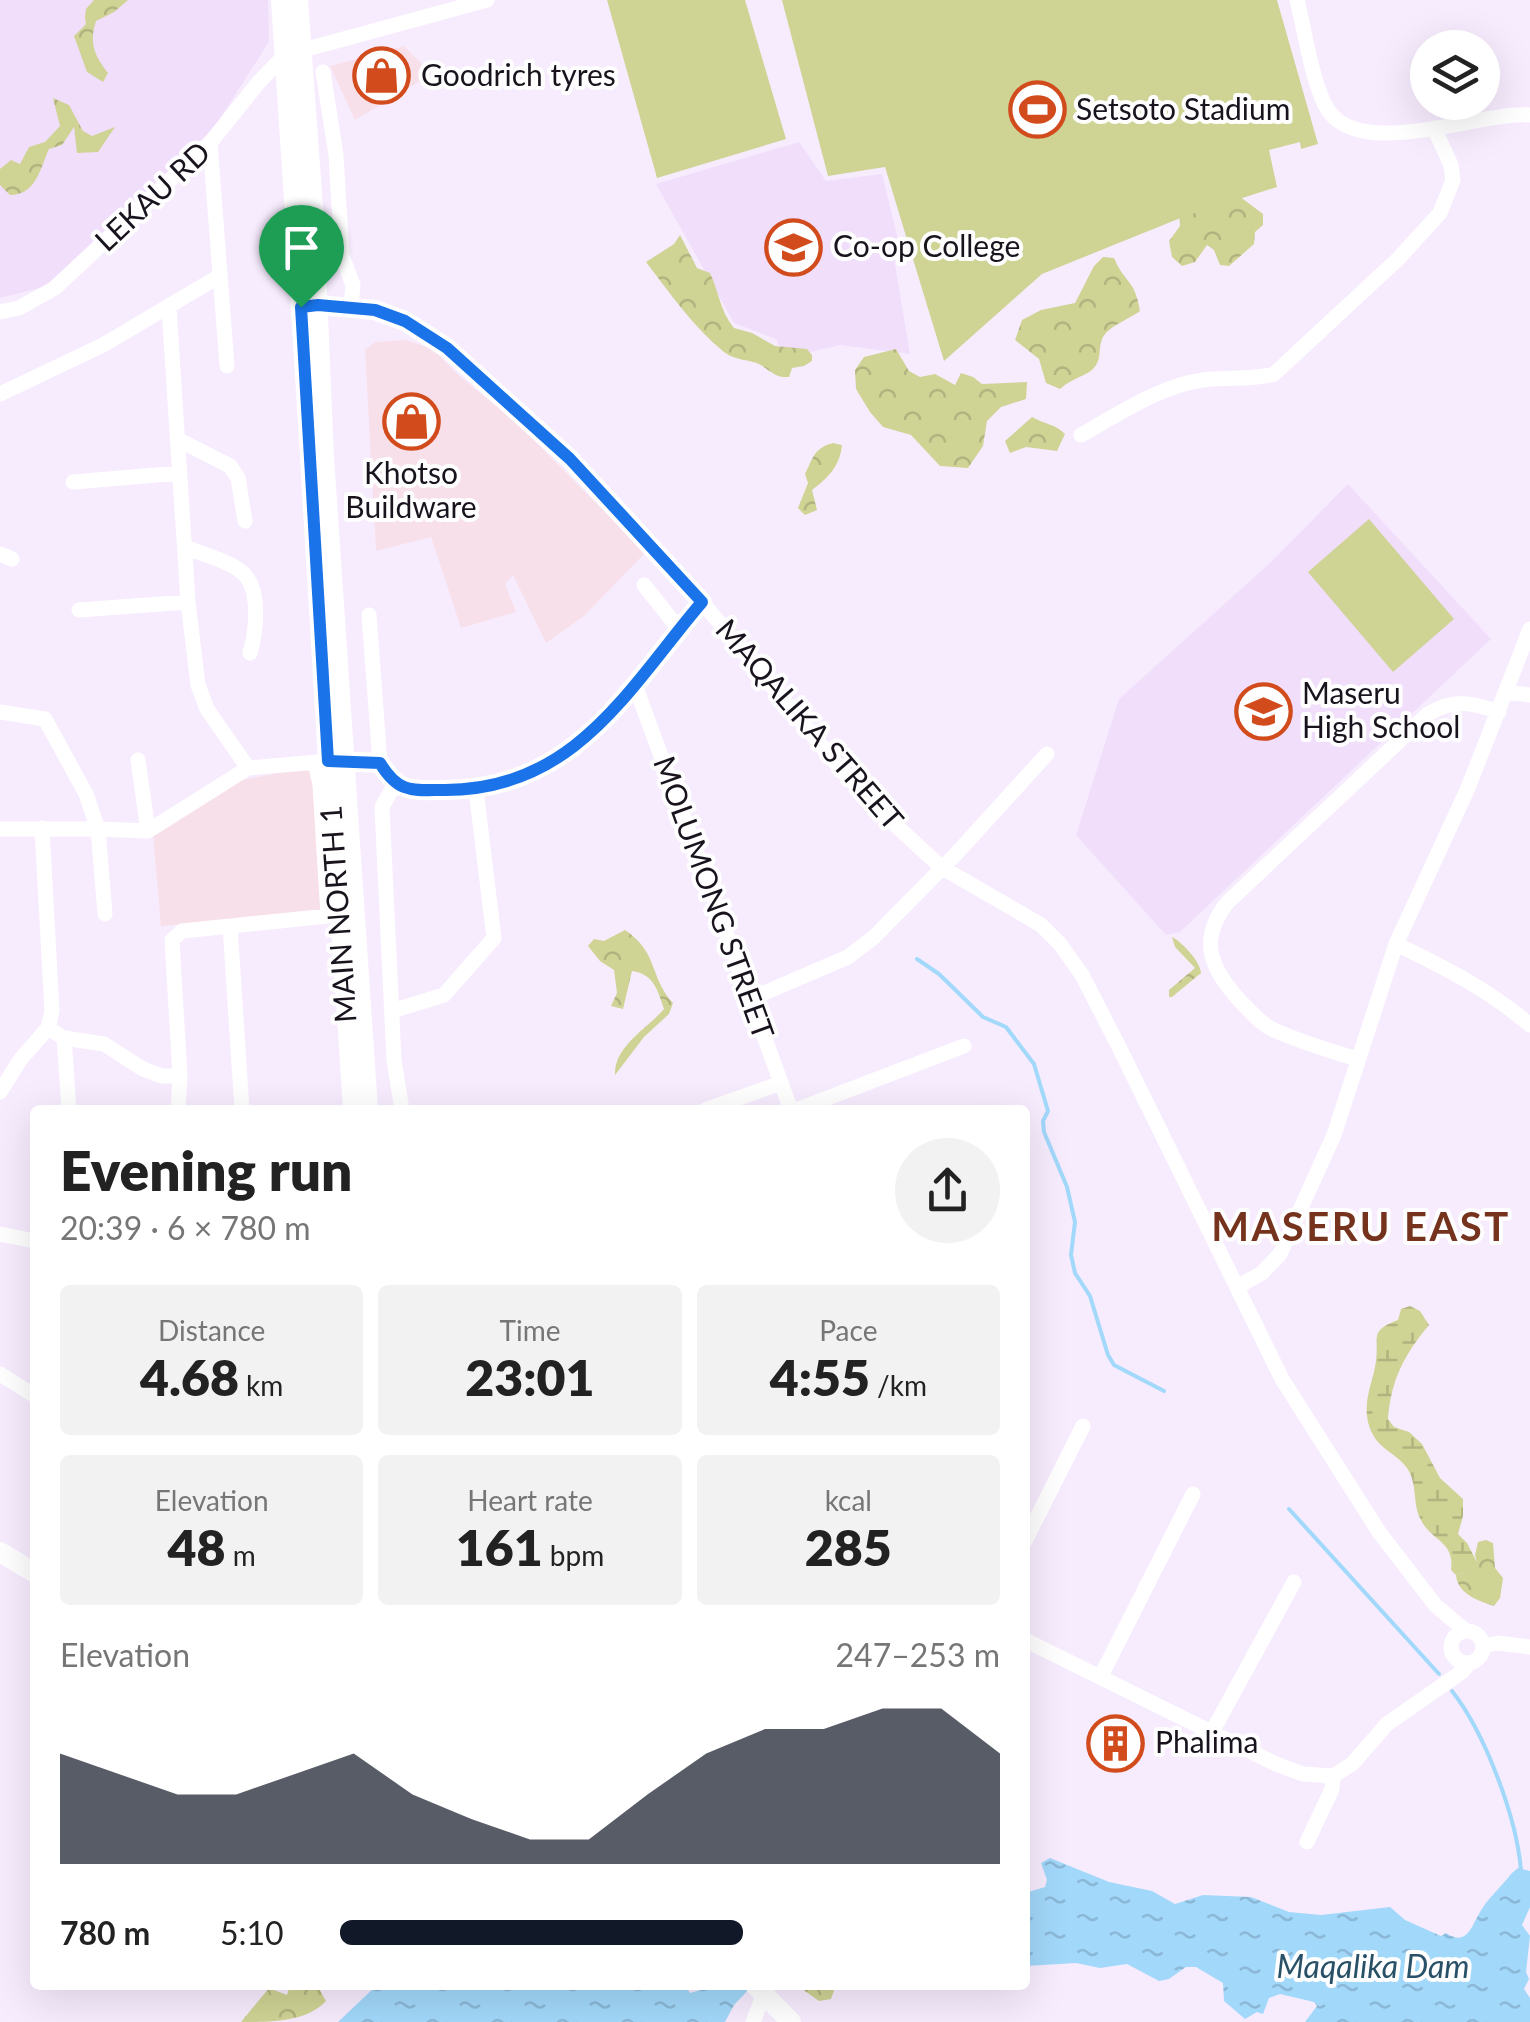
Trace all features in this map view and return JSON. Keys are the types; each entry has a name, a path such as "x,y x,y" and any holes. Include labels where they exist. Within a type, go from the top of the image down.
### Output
{"main road":[{"name":"MAIN NORTH 1","path":"281,0 294,53"},
{"name":"MAIN NORTH 1","path":"298,0 294,53 352,1105"},
{"name":"MAIN NORTH 1","path":"330,761 367,1105"},
{"path":"0,1552 30,1570"},
{"path":"760,1990 791,2022"}],"street":[{"path":"294,53 441,7 486,0"},
{"path":"1297,0 1324,104 1339,121 1366,132 1434,128 1488,117 1530,116"},
{"name":"LEKAU RD","path":"0,312 19,308 55,288 210,143 258,82 294,53"},
{"path":"323,72 336,155 342,256 353,285 350,306"},
{"path":"1081,435 1159,393 1203,380 1250,380 1274,374 1398,259 1440,213 1453,180 1451,164 1434,128"},
{"path":"210,143 226,366"},
{"path":"0,394 104,345 218,277"},
{"name":"MAQALIKA STREET","path":"310,306 350,306 405,321 428,334 488,382 570,459 702,602 844,773 941,867 1041,925 1060,944 1082,975 1119,1046 1282,1379 1350,1490 1436,1606 1457,1642"},
{"path":"169,308 188,602 198,685 207,710 248,768"},
{"path":"177,439 230,466 238,478 246,521"},
{"path":"73,482 180,473"},
{"path":"185,547 243,573 252,587 256,636 250,654"},
{"path":"644,585 679,628"},
{"path":"80,610 188,602"},
{"path":"369,615 380,763 396,784 408,790 476,790 540,768 571,751 635,686 702,602"},
{"path":"1236,1288 1262,1274 1280,1254 1334,1134 1396,944 1442,848 1530,629"},
{"name":"MOLUMONG STREET","path":"635,686 792,1105"},
{"path":"1505,692 1530,695"},
{"path":"1356,1059 1270,1029 1258,1018 1220,975 1211,954 1212,926 1228,902 1428,714 1446,704 1460,702 1499,712"},
{"path":"0,712 45,719 86,794 98,829 105,914"},
{"path":"750,1000 848,957 899,914 1046,754"},
{"path":"138,760 148,831"},
{"path":"0,828 148,831 248,768 330,761 380,763"},
{"path":"178,1105 172,940 182,931 328,916 320,785 330,761"},
{"path":"396,784 382,806 392,1011 401,1105"},
{"path":"392,1011 444,995 494,938 476,790"},
{"path":"0,1092 20,1060 48,1028 52,1011 42,828"},
{"path":"230,926 242,1105"},
{"path":"1396,944 1457,972 1530,1025"},
{"path":"48,1028 64,1038 104,1044 142,1069 162,1076 180,1076"},
{"path":"64,1038 69,1105"},
{"path":"807,1105 964,1046"},
{"path":"719,1105 781,1083"},
{"path":"0,1234 30,1239"},
{"path":"0,1374 30,1393"},
{"path":"1030,1531 1083,1426"},
{"path":"1102,1676 1192,1494"},
{"path":"1212,1732 1294,1582"},
{"path":"1030,1642 1303,1774 1333,1776 1352,1764 1387,1724 1447,1681 1469,1662 1481,1655 1483,1646 1475,1633 1457,1642 1447,1681"},
{"path":"1457,1642 1460,1661 1469,1662"},
{"path":"1483,1646 1498,1643 1530,1647"},
{"path":"1307,1842 1332,1789 1333,1776"},
{"path":"753,2022 759,1990"}],"shaded area":[{"path":"0,0 268,0 269,42 214,128 44,287 0,298"},
{"path":"404,46 432,74 355,120 330,66"},
{"name":"Co-op College","path":"799,142 826,181 882,174 899,244 893,252 910,354 840,345 784,358 776,339 734,323 656,184"},
{"path":"406,340 433,349 517,423 645,553 584,616 546,643 513,575 505,584 516,612 461,628 431,537 376,551 365,350 375,342"},
{"name":"Maseru High School","path":"1348,484 1491,639 1180,932 1166,935 1076,835 1119,699 1270,563"},
{"path":"312,766 325,912 161,926 153,835 238,781"}],"green space":[{"path":"94,0 128,0 96,21 94,48 108,73 103,82 87,72 74,36 86,24 86,9"},
{"path":"607,0 745,0 786,139 657,178"},
{"path":"782,0 1277,0 1318,144 1301,149 1300,142 1269,150 1277,187 1183,217 1042,274 944,361 885,167 828,176"},
{"path":"53,98 69,105 83,131 92,136 115,127 98,152 77,153 74,127 62,145 49,149 31,186 10,195 0,185 0,169 11,160 20,164 29,147 45,142 60,126"},
{"path":"1239,196 1263,214 1263,225 1255,232 1254,244 1229,266 1220,265 1214,250 1207,245 1195,262 1182,266 1172,257 1169,241 1180,226 1179,214"},
{"path":"680,235 697,268 710,273 734,328 775,346 807,349 812,361 792,368 789,377 781,377 756,363 729,355 713,342 646,262 674,244"},
{"path":"1103,257 1114,258 1135,293 1140,311 1105,334 1093,369 1060,389 1046,383 1039,359 1015,340 1022,320 1041,310 1075,303 1094,266"},
{"path":"896,349 909,371 920,377 935,374 955,385 961,373 982,384 1027,382 1026,399 1001,407 987,421 983,446 968,468 940,466 911,435 883,427 856,389 855,370 864,357"},
{"path":"1032,417 1065,434 1057,451 1026,447 1010,453 1005,441"},
{"path":"833,443 842,445 839,459 812,490 817,510 805,515 798,508 808,483 805,474 818,451"},
{"path":"1369,519 1454,619 1393,672 1308,572"},
{"path":"625,930 649,956 673,1003 669,1014 644,1037 615,1075 620,1055 664,1009 650,980 632,971 623,1009 611,1006 617,993 614,970 588,946 594,939 604,941"},
{"path":"1172,937 1190,952 1201,973 1169,997 1169,990 1195,968 1175,947"},
{"path":"1410,1306 1420,1311 1429,1325 1400,1369 1388,1419 1422,1444 1440,1478 1463,1499 1458,1534 1479,1566 1456,1575 1451,1570 1446,1547 1421,1520 1407,1468 1380,1444 1368,1422 1377,1335 1398,1320 1401,1309"},
{"path":"1478,1542 1493,1543 1495,1568 1503,1578 1500,1598 1494,1606 1464,1591 1456,1575 1478,1566"},
{"path":"267,1990 287,1995 288,1990 320,1990 326,2001 299,2017 241,2022"},
{"path":"803,1990 834,1990 831,1999 819,2001"}],"water":[{"name":"Maqalika Dam","path":"1050,1858 1109,1882 1152,1891 1175,1904 1203,1895 1251,1897 1289,1912 1321,1915 1390,1907 1405,1920 1441,1936 1446,1933 1459,1938 1468,1933 1483,1907 1512,1873 1518,1868 1530,1871 1530,1907 1522,1925 1530,1936 1526,1972 1529,1979 1524,1989 1530,1998 1530,2022 1305,2022 1317,2006 1314,2002 1280,1994 1269,1998 1263,2014 1257,2012 1245,2019 1224,2001 1223,1983 1196,1967 1186,1967 1159,1981 1127,1964 1100,1968 1076,1963 1030,1966 1030,1892 1045,1887 1047,1880 1041,1863"},
{"path":"372,1990 690,1993 748,1990 725,2022 338,2022"}],"waterway":[{"path":"917,959 939,974 983,1017 1006,1027 1034,1064 1048,1111 1043,1121 1044,1132 1067,1187 1075,1222 1071,1255 1075,1273 1090,1296 1114,1365 1164,1391"},
{"path":"1289,1509 1439,1674"},
{"path":"1452,1691 1476,1729 1497,1777 1513,1826 1521,1871"}],"place":[{"name":"Goodrich tyres","path":"382,76"},
{"name":"Setsoto Stadium","path":"1037,110"},
{"name":"Co-op College","path":"794,247"},
{"name":"Khotso Buildware","path":"411,421"},
{"name":"Maseru High School","path":"1263,711"},
{"name":"Phalima","path":"1116,1743"}],"district":[{"name":"MASERU EAST","path":"1361,1227"}],"route":[{"path":"301,307 375,310 428,334 488,382 570,459 702,602 635,686 571,751 555,762 476,790 408,790 396,784 380,763 328,761 301,307"}]}
